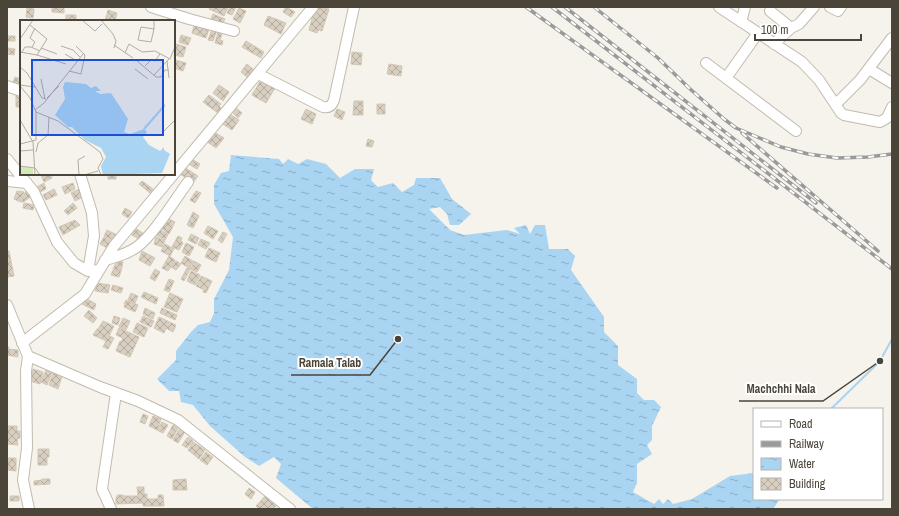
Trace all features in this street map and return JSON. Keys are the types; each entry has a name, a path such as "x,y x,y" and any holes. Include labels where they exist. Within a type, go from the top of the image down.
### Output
{"street":[{"path":"151,7 234,31"},
{"path":"258,74 323,107 330,107 334,100 354,7"},
{"path":"719,7 802,62 811,71 841,113 849,117 880,122 887,118 892,108"},
{"path":"741,22 745,7"},
{"path":"774,44 791,28 798,24 814,7"},
{"path":"830,7 838,11 841,7"},
{"path":"175,173 258,74 309,8"},
{"path":"770,11 791,28"},
{"path":"726,78 758,33"},
{"path":"836,104 860,80 892,38"},
{"path":"706,63 796,131"},
{"path":"868,69 892,83"},
{"path":"7,86 20,91"},
{"path":"7,159 34,192 57,242 74,263 94,271"},
{"path":"22,343 85,294 94,271 94,236 92,213 80,175"},
{"path":"94,271 106,260 114,246 173,175"},
{"path":"7,181 27,184"},
{"path":"106,260 123,255 137,247 151,233 188,182"},
{"path":"7,305 28,356 26,371 27,448 22,480 29,509"},
{"path":"28,356 138,401 178,420 290,509"},
{"path":"111,509 102,489 116,393"}],"water":[{"path":"231,155 279,159 283,164 288,159 298,164 307,159 326,164 340,178 355,169 374,169 371,180 378,187 393,183 402,192 414,185 416,178 440,178 452,199 471,214 459,225 450,225 447,214 440,207 429,209 450,230 464,235 507,230 520,234 514,228 526,225 530,234 535,225 545,225 549,249 568,249 575,256 571,270 604,317 604,332 618,346 618,365 637,379 637,393 644,400 654,400 661,407 652,426 652,440 647,445 652,454 637,464 637,483 633,492 654,504 659,499 663,504 668,499 673,504 692,499 730,476 753,473 753,500 779,500 773,509 313,509 276,478 281,464 274,457 259,466 245,457 210,426 193,405 181,402 179,391 169,391 157,379 176,360 176,351 191,332 198,325 210,322 214,313 214,299 229,270 233,237 214,204 214,185 221,173 229,171"}],"building":[{"path":"52,7 64,7 64,13 52,12"},
{"path":"210,7 228,7 224,16 209,9"},
{"path":"230,7 236,7 232,15 227,13"},
{"path":"286,7 295,12 291,17 283,12"},
{"path":"316,7 329,9 322,31 318,30 317,33 309,30 312,19 310,18 312,14 314,15"},
{"path":"27,8 34,9 33,18 26,17"},
{"path":"239,8 246,11 240,23 233,19"},
{"path":"108,10 117,13 115,20 105,20"},
{"path":"213,14 225,19 222,25 210,21"},
{"path":"66,15 76,15 76,20 66,20"},
{"path":"268,16 286,23 281,34 264,25"},
{"path":"198,22 210,26 206,38 192,33 194,26 196,27"},
{"path":"213,27 218,28 213,41 208,40"},
{"path":"219,29 223,30 220,40 223,41 222,45 215,43"},
{"path":"181,35 191,38 188,45 179,42"},
{"path":"7,36 15,36 15,41 7,41"},
{"path":"246,41 264,52 261,58 242,47"},
{"path":"176,44 186,47 183,57 175,55"},
{"path":"8,48 15,49 14,55 7,54"},
{"path":"352,52 362,53 361,65 351,64"},
{"path":"175,60 186,63 183,71 175,68"},
{"path":"247,64 254,70 247,77 241,72"},
{"path":"389,64 402,66 401,76 387,74"},
{"path":"15,77 20,79 18,89 11,87"},
{"path":"261,80 275,88 266,103 252,95"},
{"path":"219,85 229,92 223,101 213,93"},
{"path":"16,94 20,94 20,107 16,107"},
{"path":"209,95 221,104 219,106 221,108 218,113 203,102"},
{"path":"354,101 363,101 363,115 353,115"},
{"path":"377,104 385,104 385,114 377,114"},
{"path":"236,108 242,113 238,118 232,112"},
{"path":"306,109 316,114 312,124 301,119"},
{"path":"337,109 345,112 342,120 334,116"},
{"path":"228,113 239,120 232,130 220,122"},
{"path":"214,132 224,138 216,148 206,141"},
{"path":"368,139 374,141 372,147 366,146"},
{"path":"190,158 200,164 197,169 187,163"},
{"path":"184,167 198,176 193,183 179,173"},
{"path":"41,175 51,175 52,178 44,182"},
{"path":"108,175 116,175 116,179 108,179"},
{"path":"142,181 153,189 150,193 139,184"},
{"path":"44,183 46,189 40,192 37,187"},
{"path":"73,183 75,189 65,194 62,187"},
{"path":"54,189 57,195 46,200 43,195"},
{"path":"79,189 83,197 75,201 71,193"},
{"path":"17,191 24,192 20,202 14,199"},
{"path":"26,191 34,195 21,202"},
{"path":"196,191 201,193 195,203 190,200"},
{"path":"24,203 34,205 33,210 23,208"},
{"path":"73,203 77,208 68,215 64,211"},
{"path":"125,208 132,212 128,218 122,214"},
{"path":"193,212 199,216 193,228 187,225"},
{"path":"169,219 175,222 169,234 162,229"},
{"path":"75,220 80,225 63,235 59,227"},
{"path":"208,226 218,231 213,239 204,233"},
{"path":"134,227 144,234 140,240 129,233"},
{"path":"107,230 117,235 114,241 104,236"},
{"path":"160,230 168,234 165,240 156,235"},
{"path":"223,232 227,234 222,243 218,240"},
{"path":"191,234 199,238 196,244 188,240"},
{"path":"178,236 182,238 181,241 183,243 179,250 172,247"},
{"path":"104,237 112,242 109,249 100,244"},
{"path":"156,237 165,241 162,247 154,244"},
{"path":"201,239 210,243 206,249 198,245"},
{"path":"186,243 194,247 189,256 182,252"},
{"path":"165,244 174,249 170,256 161,251"},
{"path":"209,248 220,253 216,262 205,257"},
{"path":"7,251 9,251 14,276 7,277"},
{"path":"142,251 155,258 150,266 139,260"},
{"path":"169,256 175,260 168,271 162,268"},
{"path":"185,256 193,261 189,268 181,263"},
{"path":"117,261 123,262 121,271 113,269"},
{"path":"176,261 181,264 176,270 171,267"},
{"path":"194,261 201,265 197,272 190,269"},
{"path":"187,268 190,269 184,281 181,279"},
{"path":"155,269 160,272 155,281 150,278"},
{"path":"113,270 121,271 119,277 111,275"},
{"path":"191,271 200,275 195,285 187,281"},
{"path":"201,276 212,281 206,293 203,292 204,290 196,286"},
{"path":"169,279 174,281 169,292 164,290"},
{"path":"97,283 110,285 108,293 95,291"},
{"path":"113,285 123,288 121,293 111,290"},
{"path":"144,292 158,298 156,304 141,297"},
{"path":"131,293 138,296 135,303 128,300"},
{"path":"170,293 183,299 177,312 164,307"},
{"path":"87,299 96,304 94,310 82,304"},
{"path":"126,300 138,305 135,312 124,307"},
{"path":"145,308 155,313 153,319 143,314"},
{"path":"162,308 177,315 175,320 160,313"},
{"path":"89,310 97,318 93,323 84,316"},
{"path":"114,316 120,318 118,325 112,323"},
{"path":"143,316 154,321 151,327 140,322"},
{"path":"159,317 176,325 173,332 166,328 164,333 154,328"},
{"path":"123,318 130,321 126,330 119,327"},
{"path":"103,321 114,326 109,336 114,338 108,349 103,347 106,341 93,335"},
{"path":"137,323 148,328 144,337 133,332"},
{"path":"119,328 139,337 130,357 116,351 120,341 121,342 123,338 116,335"},
{"path":"7,347 9,347 8,349 18,350 18,357 7,355"},
{"path":"33,369 43,372 40,384 30,381"},
{"path":"46,370 52,372 47,385 41,382"},
{"path":"53,373 62,376 58,389 49,385"},
{"path":"143,414 148,416 145,424 140,422"},
{"path":"153,416 161,419 157,430 149,426"},
{"path":"162,422 168,425 163,433 157,430"},
{"path":"173,425 178,428 172,439 167,436"},
{"path":"7,426 17,426 17,431 20,431 20,438 17,439 18,445 7,444"},
{"path":"180,428 185,432 178,443 173,440"},
{"path":"188,437 193,441 187,448 182,445"},
{"path":"193,442 205,450 199,459 188,450"},
{"path":"38,449 49,449 47,465 38,465"},
{"path":"206,452 213,457 207,465 200,460"},
{"path":"7,458 16,458 16,471 7,470"},
{"path":"50,479 50,484 34,485 34,481"},
{"path":"186,479 187,490 173,490 173,480"},
{"path":"137,487 144,487 144,494 147,494 147,499 158,499 158,495 163,495 164,506 143,506 143,503 116,504 117,495 138,496"},
{"path":"249,488 255,492 251,499 245,494"},
{"path":"266,495 277,505 273,509 259,509 256,506"},
{"path":"10,496 19,496 19,501 10,501"}],"waterway":[{"path":"832,408 880,361 892,339"}],"railway":[{"path":"526,7 777,188"},
{"path":"552,7 892,269"},
{"path":"565,7 816,203"},
{"path":"594,7 658,58 689,88 736,128 781,147 808,154 837,158 868,157 892,154"},
{"path":"742,133 878,251"}],"place":[{"name":"Ramala Talab","path":"398,339"},
{"name":"Machchhi Nala","path":"880,361"}]}
